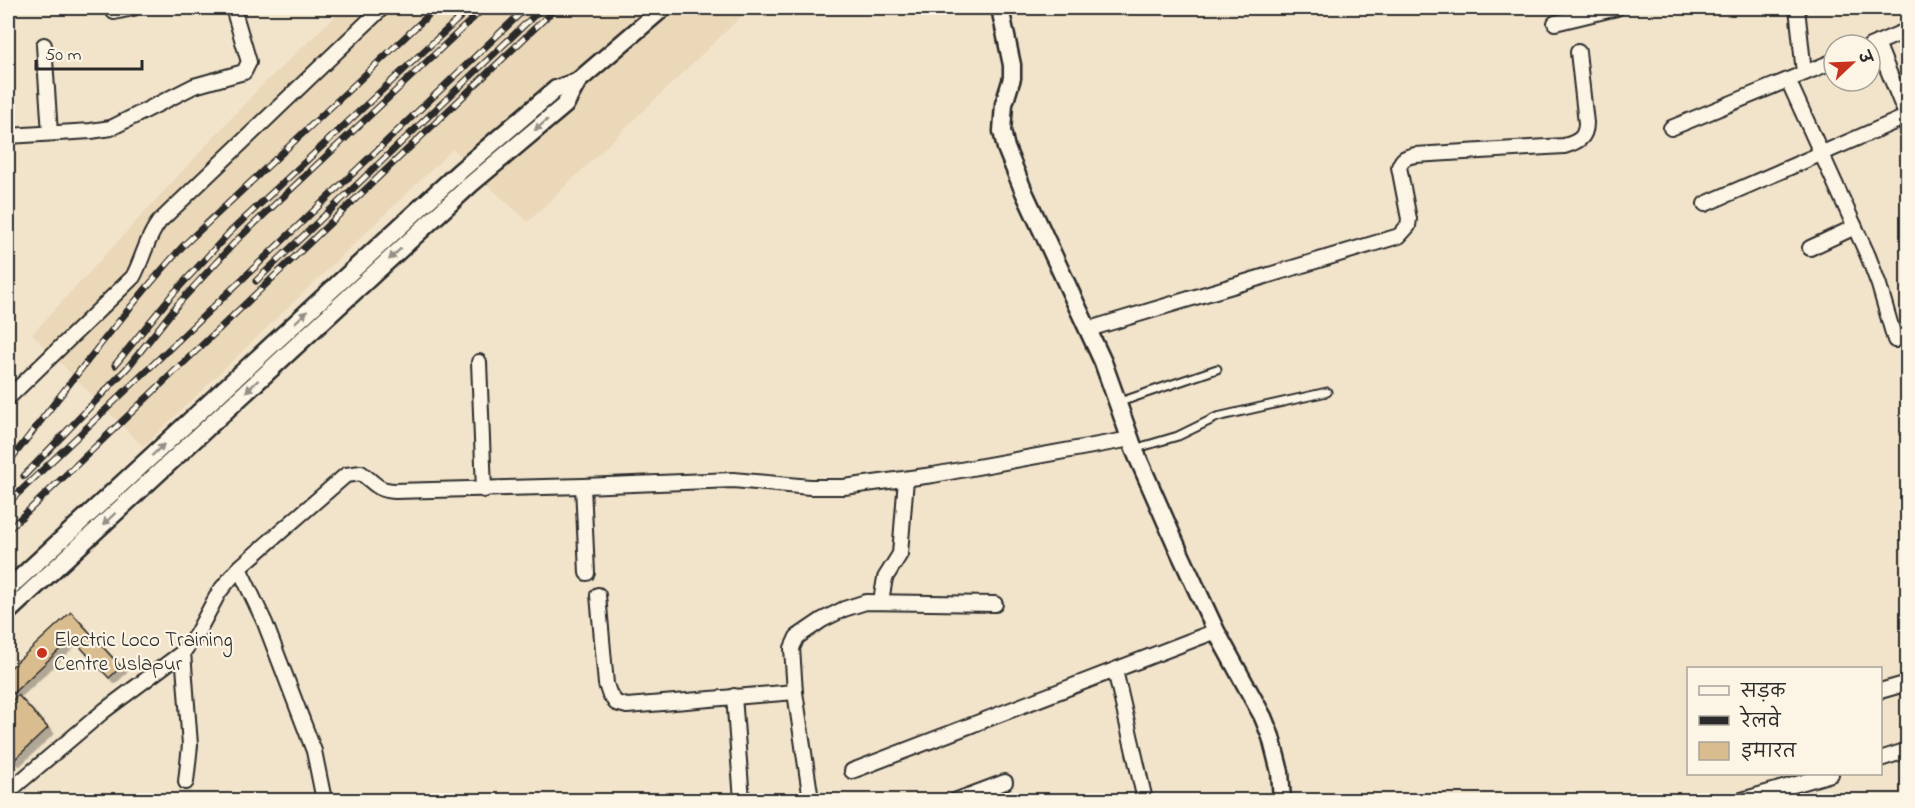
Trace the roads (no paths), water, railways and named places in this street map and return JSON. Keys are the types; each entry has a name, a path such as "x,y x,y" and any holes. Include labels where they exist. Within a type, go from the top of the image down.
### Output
{"street":[{"path":"114,12 133,8"},
{"path":"8,136 111,128 194,86 244,72 249,62 233,8"},
{"path":"8,398 132,277 138,268 147,240 159,222 382,8"},
{"path":"8,589 120,485 465,178 565,105 578,81 663,8"},
{"path":"1000,8 1012,65 1012,78 1004,104 1002,131 1006,148 1089,329 1132,444 1216,632 1263,717 1280,772 1282,801"},
{"path":"1555,23 1617,8"},
{"path":"1797,8 1804,73"},
{"path":"1882,40 1908,30"},
{"path":"44,45 50,133"},
{"path":"1089,329 1399,236 1408,226 1409,219 1399,167 1406,157 1564,146 1579,141 1586,132 1586,123 1578,52"},
{"path":"1705,204 1907,116 1882,63"},
{"path":"1671,128 1822,66"},
{"path":"1788,80 1879,285 1895,340"},
{"path":"8,612 131,498 465,178"},
{"path":"1810,248 1855,227"},
{"path":"479,362 483,490"},
{"path":"8,792 105,710 183,652 196,635 219,592 239,568 346,474 361,473 383,490 483,490 733,480 810,487 844,487 1132,444"},
{"path":"881,601 885,578 900,554 906,479"},
{"path":"120,485 131,498"},
{"path":"583,486 587,573"},
{"path":"239,568 265,623 314,751 324,801"},
{"path":"598,595 606,684 616,703 627,706 795,692"},
{"path":"811,801 795,692 792,648 797,637 822,620 844,609 866,602 995,604"},
{"path":"852,771 1216,632"},
{"path":"183,652 189,745 186,782"},
{"path":"1115,670 1145,801"},
{"path":"1882,691 1908,683"},
{"path":"734,696 742,801"},
{"path":"1882,759 1908,750"},
{"path":"1742,801 1828,775"},
{"path":"957,801 1005,782"}],"lane":[{"path":"1118,403 1217,369"},
{"path":"1132,444 1178,436 1217,417 1327,392"}],"railway":[{"path":"8,463 115,326 183,246 436,8"},
{"path":"115,365 171,296 230,232 470,8"},
{"path":"24,476 128,367 178,304 237,240 484,8"},
{"path":"8,503 526,8"},
{"path":"256,281 542,8"},
{"path":"8,530 556,8"}],"place":[{"name":"Electric Loco Training Centre Uslapur","path":"42,653"}]}
